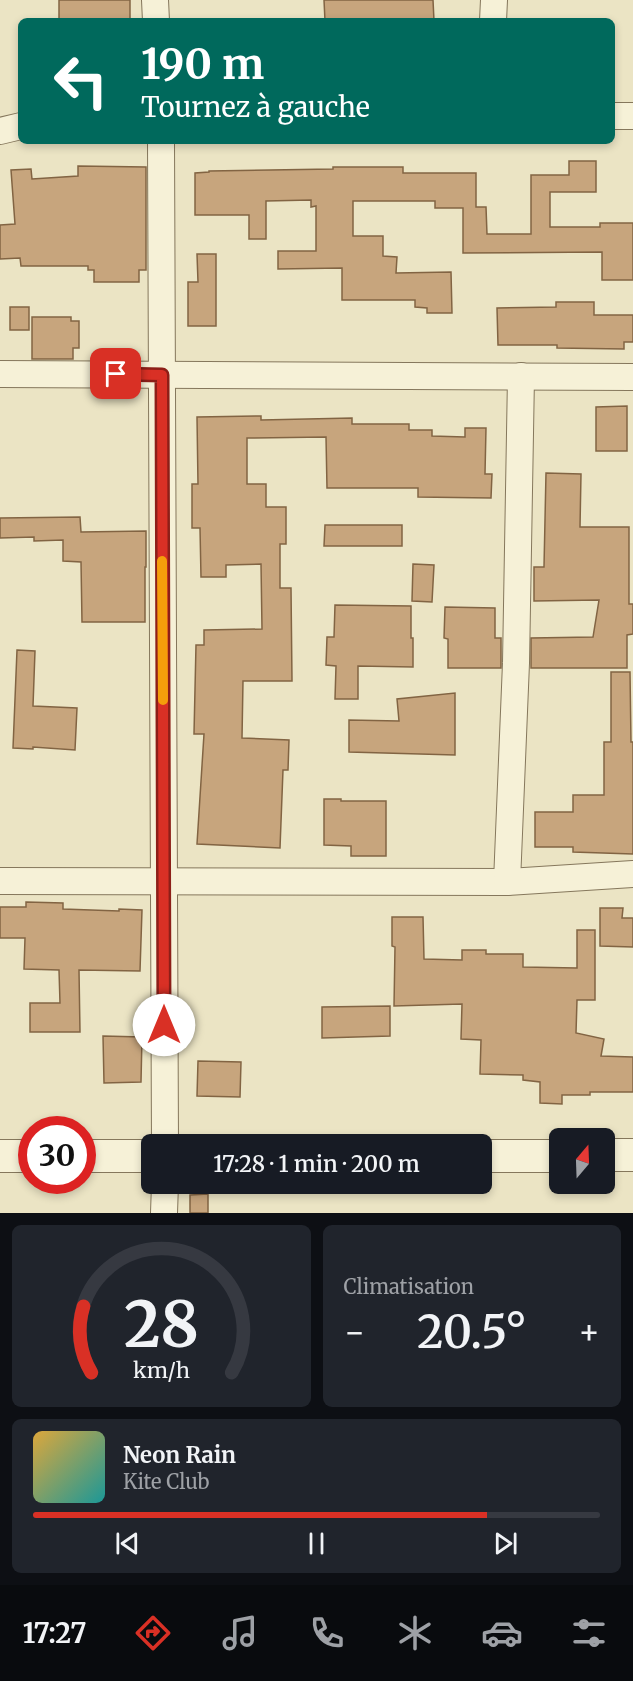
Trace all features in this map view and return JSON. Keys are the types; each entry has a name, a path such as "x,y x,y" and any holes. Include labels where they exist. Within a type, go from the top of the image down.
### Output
{"street":[{"path":"155,0 156,18"},
{"path":"493,18 494,0"},
{"path":"615,116 633,116"},
{"path":"0,131 18,127"},
{"path":"162,144 165,1134"},
{"path":"0,374 633,377"},
{"path":"507,882 516,663 521,376"},
{"path":"0,881 507,882 633,874"},
{"path":"492,1156 549,1155"},
{"path":"615,1155 633,1155"},
{"path":"0,1156 18,1156"},
{"path":"96,1156 141,1156"},
{"path":"164,1213 165,1194"}],"building":[{"path":"59,0 130,0 130,18 59,18"},
{"path":"324,0 433,0 434,18 325,18"},
{"path":"569,161 596,161 596,192 550,192 550,227 600,227 600,223 633,223 633,280 602,280 602,252 463,253 463,208 435,208 435,201 353,201 353,236 383,236 383,256 397,257 396,273 451,272 452,313 427,313 427,308 415,307 415,300 342,300 342,268 278,269 278,251 316,251 316,206 311,207 311,200 266,201 266,239 249,239 249,215 195,215 195,173 333,169 333,167 403,167 403,173 476,173 476,207 486,207 487,234 531,234 531,175 569,175"},
{"path":"78,166 146,167 146,270 139,270 139,282 94,282 94,270 88,270 88,266 21,266 20,258 0,259 0,225 15,224 11,170 31,169 32,179 78,176"},
{"path":"197,254 216,254 216,326 188,326 188,282 198,282"},
{"path":"556,302 594,302 594,315 633,315 633,342 624,342 624,349 557,348 557,345 498,345 497,308 556,307"},
{"path":"10,307 29,307 29,330 10,330"},
{"path":"32,317 71,317 71,321 79,321 79,348 73,348 73,359 32,359"},
{"path":"627,406 627,451 596,451 596,407"},
{"path":"261,416 261,420 352,418 352,424 409,424 409,430 432,430 432,436 465,437 465,428 486,428 485,474 492,474 491,498 418,497 418,488 327,488 326,437 247,438 247,484 266,484 266,507 286,507 286,544 280,544 280,588 291,588 292,681 243,681 242,738 289,740 288,770 283,770 280,848 197,844 204,734 194,734 196,645 204,645 204,630 262,629 261,564 226,565 226,577 201,577 200,528 192,528 192,484 198,484 197,417"},
{"path":"546,473 581,474 580,527 629,527 629,604 633,604 633,634 627,635 627,668 531,668 531,638 593,637 599,600 534,601 534,567 544,567"},
{"path":"80,517 81,532 146,531 145,622 82,622 81,562 63,561 63,540 34,541 34,537 0,538 0,518"},
{"path":"325,525 402,525 402,546 324,546"},
{"path":"413,564 434,565 432,602 412,601"},
{"path":"335,605 411,606 413,667 358,666 358,699 335,699 336,666 326,665 327,637 334,637"},
{"path":"445,607 495,608 495,638 501,638 501,668 448,668 448,639 444,638"},
{"path":"17,650 35,651 33,706 77,708 75,750 13,748"},
{"path":"611,672 630,672 631,742 633,742 633,854 573,852 573,847 535,847 535,812 573,812 573,795 604,795 604,742 611,742"},
{"path":"455,693 455,755 349,752 349,720 399,721 397,699"},
{"path":"324,799 386,801 386,856 351,856 351,846 324,845"},
{"path":"26,902 63,903 63,909 142,910 140,971 79,970 80,1032 30,1032 30,1003 60,1003 59,970 24,969 25,938 0,938 0,907 26,907"},
{"path":"600,908 623,908 622,918 633,918 633,947 600,946"},
{"path":"392,917 423,917 424,959 462,960 462,950 486,950 486,954 523,954 523,967 577,968 577,930 595,930 595,1000 577,1000 576,1033 604,1039 601,1056 633,1057 633,1092 590,1092 590,1095 562,1095 562,1104 540,1103 540,1082 523,1080 523,1075 480,1074 481,1040 461,1039 462,1004 394,1006 395,947 392,946"},
{"path":"390,1006 390,1036 322,1038 322,1007"},
{"path":"103,1036 142,1037 141,1082 104,1083"},
{"path":"198,1061 241,1062 240,1097 197,1096"},
{"path":"208,1194 208,1213 190,1213 190,1195"}],"slow traffic":[{"path":"162,561 163,700"}],"route":[{"path":"116,374 162,375 164,1025"}]}
